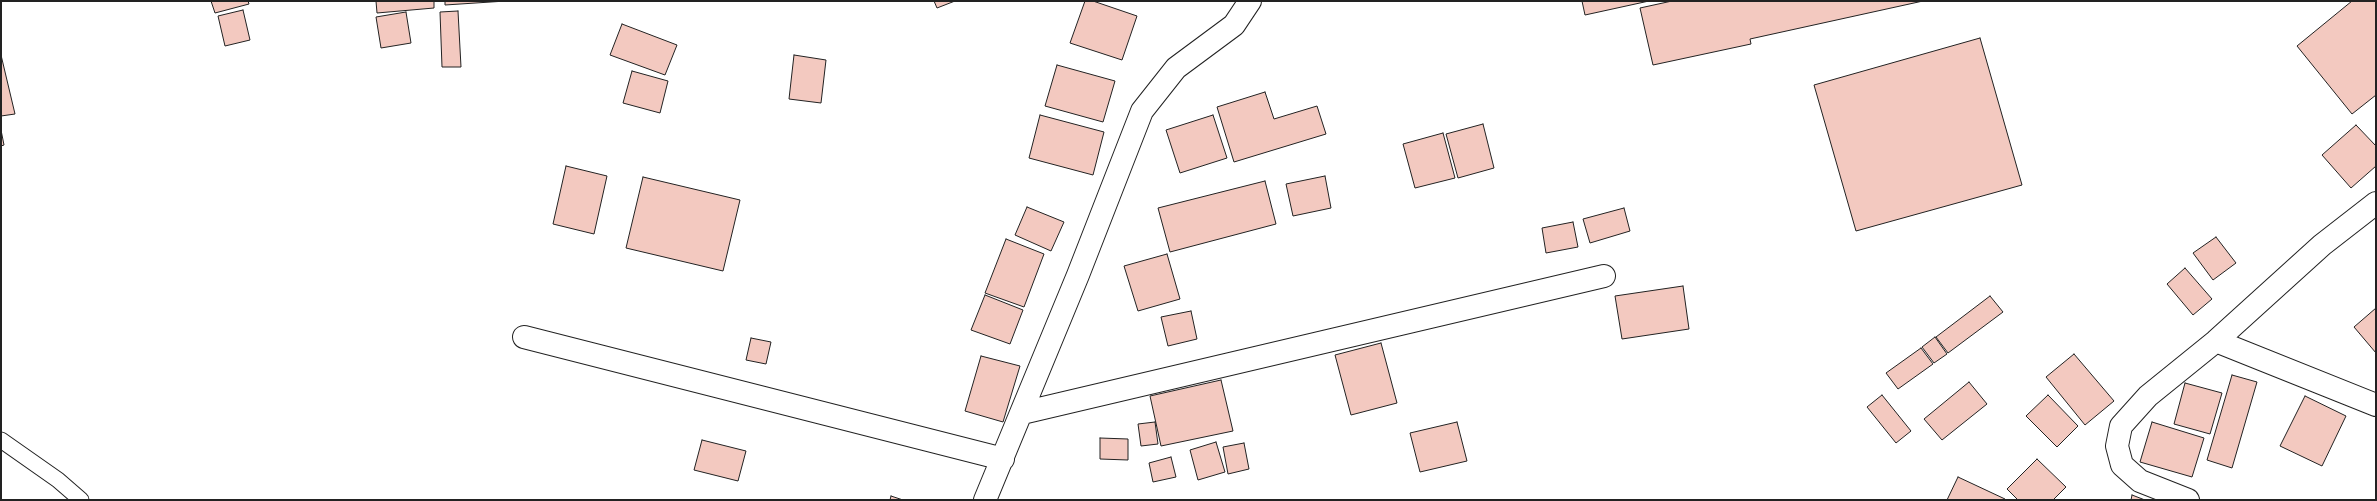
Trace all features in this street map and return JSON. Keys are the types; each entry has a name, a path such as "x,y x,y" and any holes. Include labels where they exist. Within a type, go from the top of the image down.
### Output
{"street":[{"path":"985,500 1022,413 1142,111 1176,68 1234,25 1250,1"},
{"path":"2188,500 2140,481 2122,465 2117,446 2120,426 2148,396 2216,341 2322,245 2376,203"},
{"path":"1022,413 1604,276"},
{"path":"524,337 1003,460"},
{"path":"2216,341 2376,405"}],"lane":[{"path":"1,440 58,480 81,500"}],"building":[{"path":"211,1 248,1 249,4 215,13"},
{"path":"376,1 434,1 434,8 377,13"},
{"path":"445,1 506,1 445,5"},
{"path":"934,1 955,1 937,8"},
{"path":"1085,1 1093,1 1137,16 1122,60 1070,43"},
{"path":"1582,1 1649,1 1585,15"},
{"path":"1672,1 1923,1 1750,39 1751,44 1653,65 1640,8"},
{"path":"2352,1 2376,1 2376,95 2352,114 2297,46"},
{"path":"243,10 250,40 225,46 218,16"},
{"path":"458,11 461,67 442,67 440,12"},
{"path":"406,12 411,43 381,48 376,17"},
{"path":"622,24 677,45 665,75 610,55"},
{"path":"1980,38 2022,185 1856,231 1814,85"},
{"path":"1,55 15,114 1,116"},
{"path":"794,55 826,60 821,103 789,99"},
{"path":"1057,65 1115,81 1103,122 1045,106"},
{"path":"632,71 668,81 660,113 623,103"},
{"path":"1265,92 1274,119 1317,106 1326,134 1234,162 1217,107"},
{"path":"1040,115 1104,132 1093,175 1029,158"},
{"path":"1213,115 1227,158 1180,173 1166,130"},
{"path":"1483,124 1494,168 1458,178 1446,134"},
{"path":"2356,125 2376,146 2376,166 2351,188 2322,155"},
{"path":"1,130 4,145 1,146"},
{"path":"1443,133 1455,178 1415,188 1403,144"},
{"path":"566,166 607,176 594,234 553,224"},
{"path":"1325,176 1331,208 1293,216 1286,184"},
{"path":"643,177 740,200 723,271 626,248"},
{"path":"1265,181 1276,224 1170,252 1158,208"},
{"path":"1027,207 1064,222 1051,251 1015,235"},
{"path":"1624,208 1630,231 1590,243 1583,219"},
{"path":"1573,222 1578,247 1546,253 1542,228"},
{"path":"2216,237 2236,263 2213,280 2193,253"},
{"path":"1006,239 1044,254 1024,307 985,293"},
{"path":"1167,254 1180,299 1138,311 1124,266"},
{"path":"2185,268 2212,299 2193,315 2167,284"},
{"path":"1683,286 1689,329 1622,339 1615,296"},
{"path":"985,295 1023,310 1010,344 971,330"},
{"path":"1990,296 2003,312 1948,353 1936,337"},
{"path":"2376,308 2376,353 2354,327"},
{"path":"1191,311 1197,339 1168,346 1161,317"},
{"path":"1935,337 1947,354 1934,363 1922,347"},
{"path":"751,338 771,342 766,364 746,360"},
{"path":"1381,343 1397,403 1351,415 1335,355"},
{"path":"1921,348 1933,364 1898,389 1886,373"},
{"path":"2074,354 2114,401 2085,425 2046,377"},
{"path":"981,356 1020,366 1003,422 965,411"},
{"path":"2232,375 2257,382 2232,468 2207,460"},
{"path":"1221,380 1233,431 1161,446 1150,396"},
{"path":"1969,382 1987,404 1942,440 1924,419"},
{"path":"2185,383 2222,393 2210,434 2174,424"},
{"path":"1882,395 1911,431 1896,443 1867,407"},
{"path":"2048,395 2078,426 2057,447 2026,416"},
{"path":"2305,396 2346,416 2322,466 2280,446"},
{"path":"1155,422 1158,444 1141,446 1138,424"},
{"path":"1457,422 1467,461 1420,472 1410,433"},
{"path":"2152,422 2204,438 2192,477 2140,462"},
{"path":"1100,438 1128,439 1128,460 1100,459"},
{"path":"702,440 746,451 738,481 694,470"},
{"path":"1216,442 1225,472 1198,480 1190,450"},
{"path":"1244,443 1249,469 1228,474 1223,447"},
{"path":"1171,457 1176,477 1153,482 1149,463"},
{"path":"2037,459 2066,487 2053,500 2018,500 2007,489"},
{"path":"1958,477 2005,499 1947,500"},
{"path":"2132,495 2145,500 2131,500"},
{"path":"891,496 903,500 890,500"}]}
